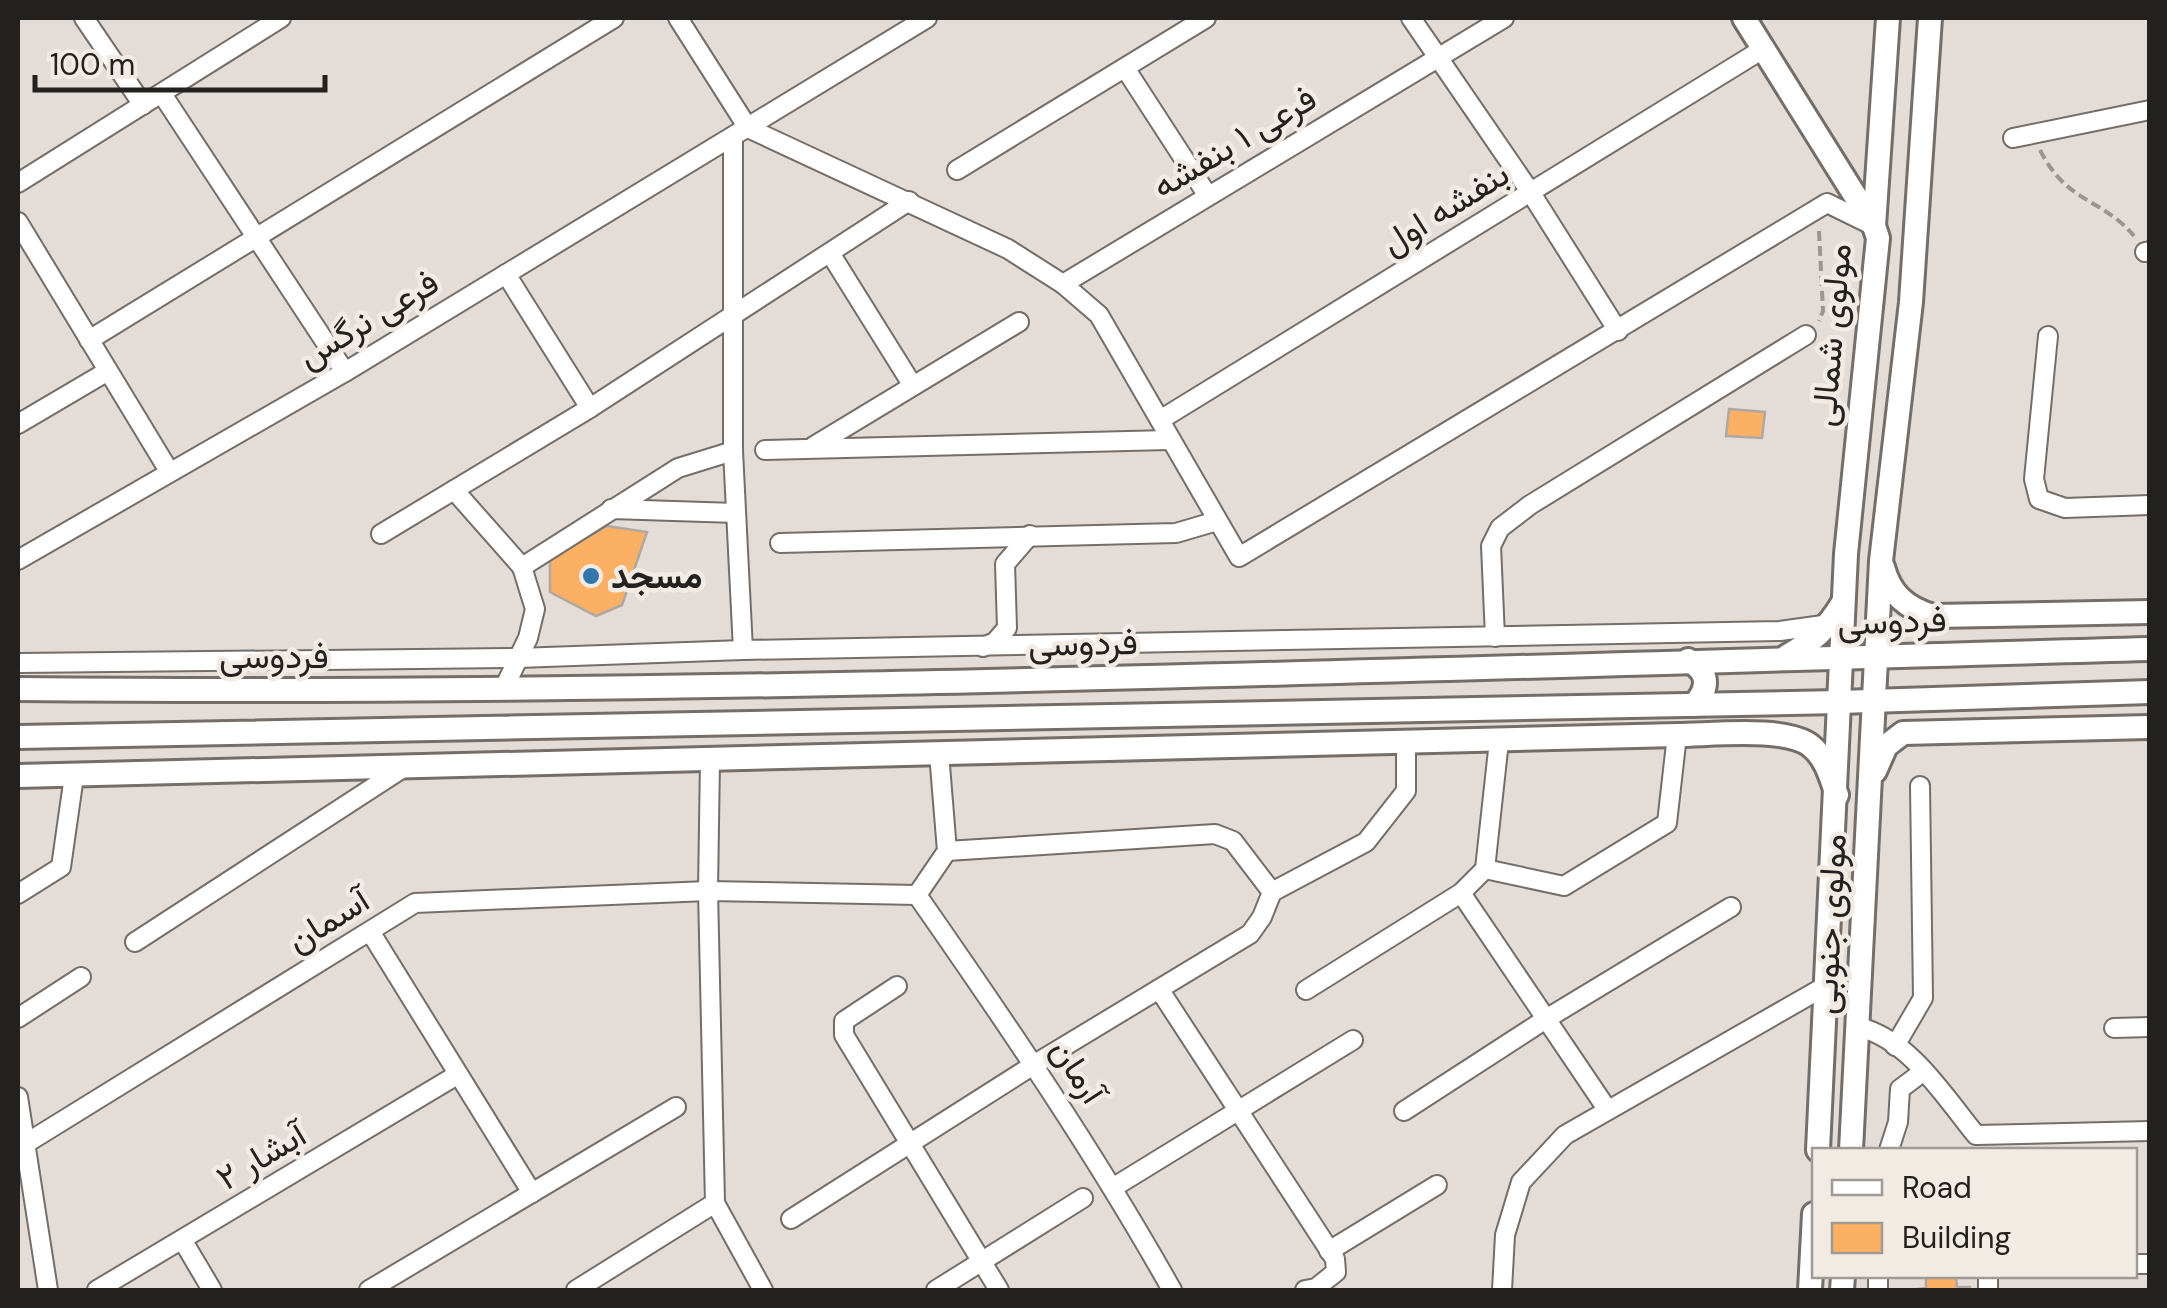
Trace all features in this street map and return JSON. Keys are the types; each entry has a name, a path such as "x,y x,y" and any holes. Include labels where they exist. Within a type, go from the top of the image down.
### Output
{"street":[{"path":"84,18 143,105"},
{"path":"18,183 281,18"},
{"path":"89,340 614,18"},
{"path":"678,18 740,133 731,318 742,650"},
{"name":"فرعی نرگس","path":"18,560 346,372 740,133 907,23 927,18"},
{"path":"957,170 1206,18"},
{"path":"1411,18 1618,331"},
{"name":"فرعی ۱ بنفشه","path":"1063,284 1504,18"},
{"path":"1744,18 1876,232"},
{"name":"مولوی شمالی","path":"1840,658 1846,554 1873,295 1888,18"},
{"name":"مولوی شمالی","path":"1873,700 1881,561 1911,302 1930,18"},
{"name":"بنفشه اول","path":"1160,420 1763,49"},
{"path":"1125,68 1208,196"},
{"path":"162,94 346,372"},
{"path":"2013,138 2150,110"},
{"path":"740,133 909,201 1008,249 1063,284 1100,315 1239,558 1827,203 1876,232 1916,240"},
{"path":"381,534 590,408 909,201"},
{"path":"18,222 170,471"},
{"path":"18,264 36,253"},
{"path":"830,253 913,386"},
{"path":"506,274 590,408"},
{"path":"1873,295 1911,302"},
{"path":"810,449 1018,322"},
{"path":"1495,637 1491,546 1500,528 1530,505 1806,334"},
{"path":"2048,336 2034,479 2040,500 2065,508 2150,505"},
{"path":"18,424 108,371"},
{"path":"765,450 1169,440"},
{"path":"522,567 678,468 733,450"},
{"path":"454,490 522,567 535,609 528,638 504,688"},
{"path":"610,509 736,513"},
{"path":"780,543 1176,533 1217,521"},
{"path":"983,647 995,642 1006,628 1006,564 1030,535"},
{"path":"1881,561 1896,596 1933,616 2150,612"},
{"path":"1783,658 1813,642 1830,624 1846,596"},
{"path":"18,663 518,658 742,650 1780,631 1830,624"},
{"path":"846,682 847,648"},
{"name":"فردوسی","path":"18,689 377,692 1275,675 2150,649"},
{"name":"مولوی جنوبی","path":"1818,1148 1837,795 1840,658"},
{"path":"1688,660 1700,667 1706,684 1694,704"},
{"name":"فردوسی","path":"18,737 1839,702 2150,692"},
{"name":"مولوی جنوبی","path":"1851,1148 1873,700"},
{"path":"1871,779 1886,746 1904,733 2150,727"},
{"path":"1485,869 1564,886 1668,823 1677,735"},
{"path":"18,776 1677,735 1796,736 1814,748 1827,767 1837,795"},
{"path":"1306,990 1461,893 1485,869 1499,741"},
{"path":"791,1219 1250,934 1272,892 1366,842 1406,791 1406,743"},
{"path":"917,895 947,851 940,753"},
{"path":"710,760 708,891 715,1203 764,1290"},
{"path":"135,942 403,768"},
{"path":"18,894 61,867 74,776"},
{"path":"1896,1046 1923,998 1920,786"},
{"path":"947,851 1215,834 1233,842 1272,892"},
{"name":"آسمان","path":"25,1144 415,903 708,891 917,895"},
{"path":"1461,893 1608,1109"},
{"name":"آرمان","path":"917,895 1036,1064 1114,1187 1172,1290"},
{"path":"1404,1110 1731,907"},
{"path":"371,933 532,1193"},
{"path":"18,1018 82,976"},
{"path":"1502,1290 1505,1236 1522,1182 1565,1135 1828,984"},
{"path":"897,986 852,1012 844,1021 844,1036 999,1290"},
{"path":"1158,990 1334,1259 1336,1272 1310,1289"},
{"path":"1859,1027 1880,1032 1924,1070 1977,1143 2150,1130"},
{"path":"2114,1028 2150,1027"},
{"path":"1114,1187 1352,1040"},
{"path":"1890,1148 1898,1122 1900,1089 1924,1070"},
{"name":"آبشار ۲","path":"97,1290 457,1074"},
{"path":"18,1097 25,1144 24,1181 48,1290"},
{"path":"369,1290 676,1108"},
{"path":"1329,1250 1436,1185"},
{"path":"936,1290 1084,1198"},
{"path":"576,1290 715,1203"},
{"path":"183,1241 212,1290"},
{"path":"1810,1290 1812,1252"}],"path":[{"path":"2034,134 2048,166 2063,186 2122,222 2147,252"},
{"path":"1806,334 1816,327 1823,311 1816,210"}],"building":[{"path":"1729,409 1765,412 1762,438 1726,436"},
{"name":"مسجد","path":"607,526 647,532 622,605 596,616 550,592 550,559"},
{"path":"1926,1278 1956,1278 1957,1287 1970,1290 1910,1290 1926,1288"}],"place":[{"name":"مسجد","path":"591,576"}]}
